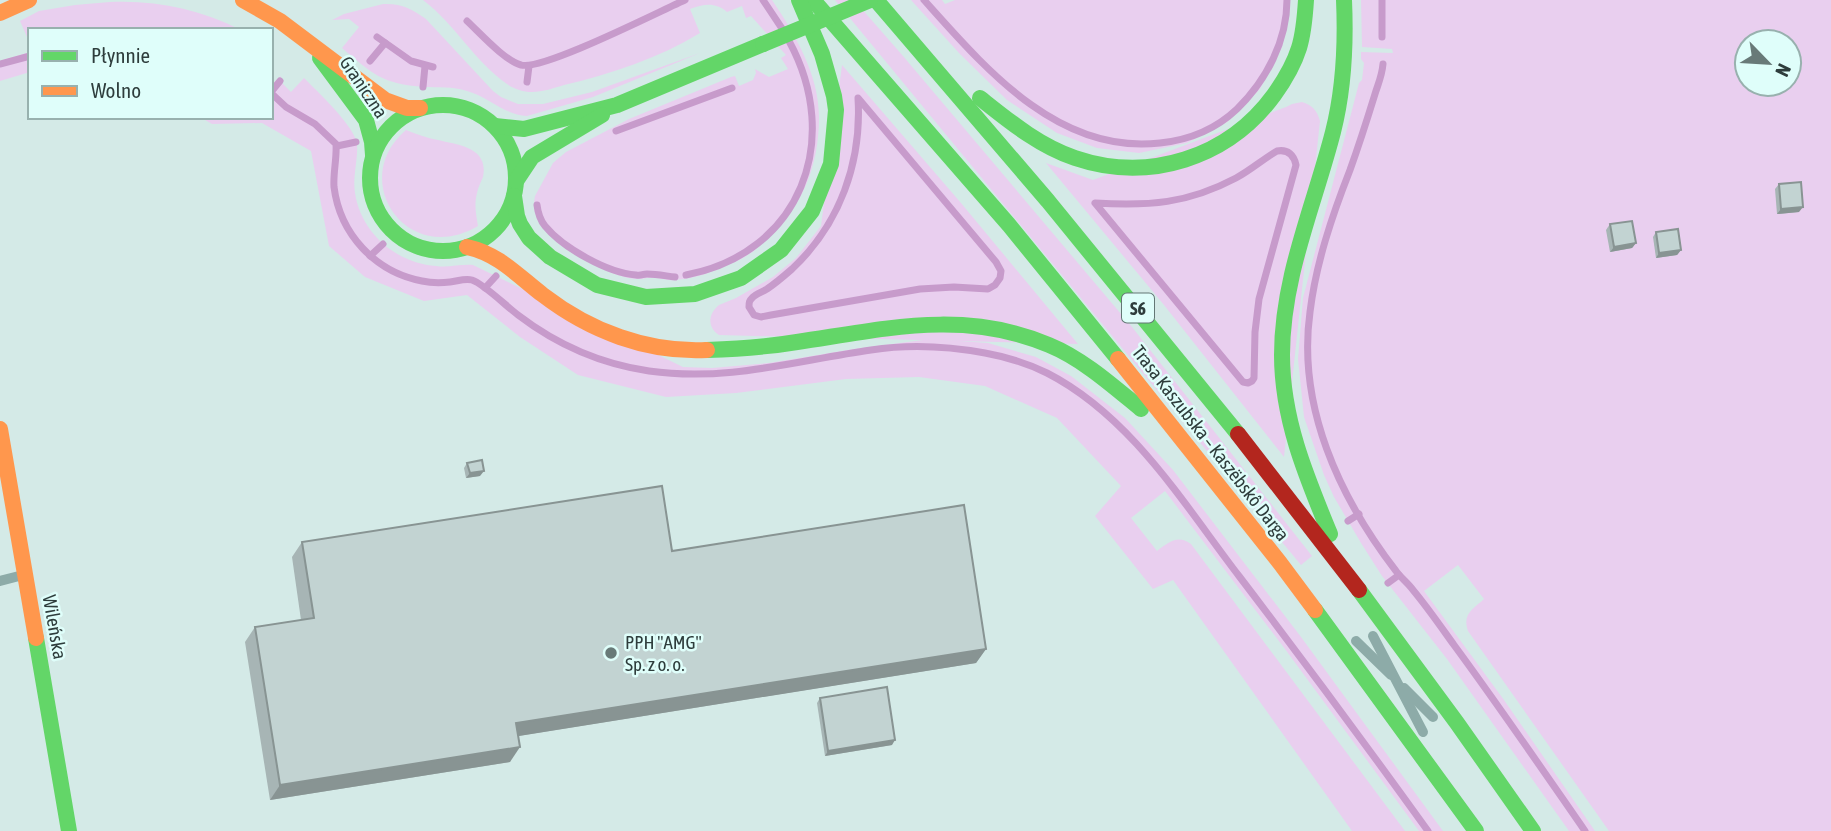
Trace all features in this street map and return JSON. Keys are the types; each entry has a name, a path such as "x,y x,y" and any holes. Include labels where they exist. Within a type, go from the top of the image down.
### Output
{"main road":[{"path":"0,13 29,0"},
{"name":"Graniczna","path":"243,0 280,21 385,100 407,108 420,108"},
{"path":"495,125 510,149 515,165 514,210 518,223 535,245 555,261 606,289 639,296 669,298 698,294 728,285 756,271 781,251 803,227 819,200 831,169 836,137 836,108 831,80 799,0"},
{"name":"Trasa Kaszubska – Kaszëbskô Darga","path":"813,0 1009,225 1113,352 1289,575 1476,831"},
{"path":"467,247 488,236 499,225 508,211 523,167 532,158 617,106 870,0"},
{"name":"Trasa Kaszubska – Kaszëbskô Darga","path":"876,0 1045,195 1149,322 1325,546 1533,831"},
{"path":"923,55 1031,137 1055,150 1086,162 1118,169 1149,168 1180,162 1210,151 1246,129 1267,107 1298,51 1306,0"},
{"path":"1343,570 1294,439 1284,390 1282,341 1291,278 1341,92 1346,45 1344,0"},
{"name":"Graniczna","path":"310,46 366,120 373,155"},
{"path":"617,106 524,129 495,125 483,116 457,106 442,104 420,108 399,118 379,141 370,170 373,201 388,227 406,241 428,250 443,251 467,247 481,249 494,255 546,297 591,326 644,344 726,352 919,324 959,323 985,326 1017,333 1071,356 1187,445"},
{"name":"Wileńska","path":"0,429 69,831"}],"lane":[{"path":"1325,546 1358,608"},
{"path":"0,582 25,574"},
{"path":"1289,575 1338,623"},
{"path":"1371,632 1428,743"},
{"path":"1348,633 1436,721"},
{"path":"1456,740 1504,790"},
{"path":"1435,755 1466,817"}],"shaded area":[{"path":"423,0 772,0 804,55 818,101 816,153 799,200 779,227 753,251 738,261 703,275 672,280 638,279 597,266 561,244 544,229 537,217 535,196 553,163 566,152 629,119 731,77 735,76 739,86 753,80 755,69 769,77 788,69 781,58 786,55 751,16 746,18 742,6 727,12 714,5 705,5 690,9 700,33 668,50 599,76 544,91 525,91 510,86 495,75"},
{"path":"835,0 854,0 903,56 1132,327 1312,556 1301,565"},
{"path":"911,0 942,0 945,4 955,0 1290,0 1282,47 1260,89 1227,122 1187,143 1139,153 1097,148 1057,133 1007,100"},
{"path":"1361,0 1831,0 1831,831 1609,831 1468,631 1468,616 1484,599 1458,565 1424,591 1595,831 1569,831 1447,659 1382,576 1334,497 1304,417 1298,359 1303,298 1359,83 1362,80 1364,63 1361,52 1393,53 1392,49 1362,47"},
{"path":"110,2 161,4 209,16 236,28 28,28 27,37 20,21 39,11"},
{"path":"383,4 406,7 426,19 493,91 518,104 543,104 592,92 700,53 593,97 527,116 519,115 467,91 410,86 388,80 362,65 342,48 359,27 349,19 332,20 344,14"},
{"path":"28,53 28,73 0,81 0,61"},
{"path":"842,65 1078,344 719,335 715,332 710,320 719,305 773,277 796,258 821,226"},
{"path":"281,76 280,81 291,92 304,78 333,107 353,133 357,145 354,186 359,207 373,233 394,252 421,264 473,265 683,367 712,368 769,363 931,339 988,343 1036,357 1071,376 1125,418 1173,470 1301,637 1443,831 1419,831 1165,491 1131,518 1157,551 1177,540 1191,544 1405,831 1352,831 1173,580 1153,589 1095,516 1121,486 1057,418 985,386 919,377 846,379 736,393 666,397 578,375 520,337 467,295 424,301 365,277 329,246 311,151 262,123 212,124 203,119 273,119 273,83"},
{"path":"1302,102 1314,108 1320,121 1284,457 1164,305 1046,163 1093,180"},
{"path":"406,130 463,146 477,153 484,167 476,202 478,226 452,236 428,236 408,227 393,212 384,193 382,172 389,150"}],"building":[{"path":"1801,182 1803,207 1781,209 1779,184"},
{"path":"1632,221 1636,243 1614,247 1610,224"},
{"path":"1678,229 1681,250 1659,253 1656,232"},
{"path":"482,460 484,471 470,473 467,463"},
{"name":"PPH \"AMG\" Sp. z o. o.","path":"662,486 672,551 964,505 986,649 516,723 520,747 280,785 255,627 314,618 302,542"},
{"path":"887,687 895,740 828,751 820,698"}],"waterway":[{"path":"467,21 508,58 521,65 533,64 575,50 685,0"},
{"path":"763,0 783,30"},
{"path":"924,0 972,53 1027,102 1057,121 1089,135 1123,143 1160,143 1192,136 1211,128 1237,109 1257,86 1273,59 1283,30 1287,0"},
{"path":"1382,0 1382,37"},
{"path":"377,37 411,61 433,67"},
{"path":"686,275 726,263 758,243 783,217 801,187 810,153 812,116 805,79 789,41"},
{"path":"370,61 385,43"},
{"path":"0,64 28,57"},
{"path":"1383,64 1316,276 1308,347 1316,416 1340,481 1375,542 1504,714 1585,831"},
{"path":"423,87 425,66"},
{"path":"527,82 529,66"},
{"path":"273,90 280,81"},
{"path":"616,131 732,88"},
{"path":"273,95 286,107 315,124 336,144 334,187 338,204 352,235 375,260 389,269 422,281 440,283 472,280 548,335 596,358 649,371 706,374 760,369 885,348 942,347 1017,361 1047,373 1077,391 1105,413 1154,463 1428,831"},
{"path":"858,98 996,262 1001,271 1000,278 988,289 920,289 761,317 754,315 749,307 751,300 792,269 809,251 835,212 852,168 858,98"},
{"path":"337,146 356,142"},
{"path":"1277,151 1290,154 1296,165 1259,299 1254,378 1248,383 1243,382 1095,203 1133,204 1184,198 1236,178 1277,151"},
{"path":"537,205 545,226 563,243 587,258 625,273 675,277"},
{"path":"370,256 383,244"},
{"path":"485,288 496,276"},
{"path":"1348,521 1359,514"},
{"path":"1388,583 1399,575"}],"traffic: fast":[{"path":"514,196 517,216 529,238 550,257 597,285 646,297 695,294 741,278 781,250 812,211 831,164 836,110 834,96 822,54 799,0"},
{"path":"813,0 1009,225 1118,359"},
{"path":"763,44 870,0"},
{"path":"876,0 1048,201 1238,434"},
{"path":"980,98 1037,140 1075,158 1131,168 1185,160 1234,135 1255,117 1274,95 1299,48 1306,0"},
{"path":"1330,534 1297,447 1286,402 1282,355 1283,326 1293,270 1340,100 1344,0"},
{"path":"495,126 524,129 617,105 763,44"},
{"path":"320,58 366,120 373,155"},
{"path":"443,105 471,110 495,126 511,150 516,178 511,206 495,230 471,246 443,251 415,246 391,230 375,206 370,178 375,150 391,126 415,110 443,105"},
{"path":"516,181 532,157 602,115"},
{"path":"707,350 774,345 924,325 986,328 1017,334 1062,351 1097,374 1141,409"},
{"path":"1359,590 1533,831"},
{"path":"1315,610 1476,831"},
{"path":"36,638 69,831"}],"traffic: slow":[{"path":"0,13 29,0"},
{"path":"243,0 280,21 385,100 407,108 420,108"},
{"path":"467,247 499,260 561,308 600,329 663,348 707,350"},
{"path":"1118,359 1315,610"},
{"path":"0,429 36,638"}],"traffic: jam":[{"path":"1238,434 1359,590"}],"place":[{"name":"PPH \"AMG\" Sp. z o. o.","path":"611,653"}]}
